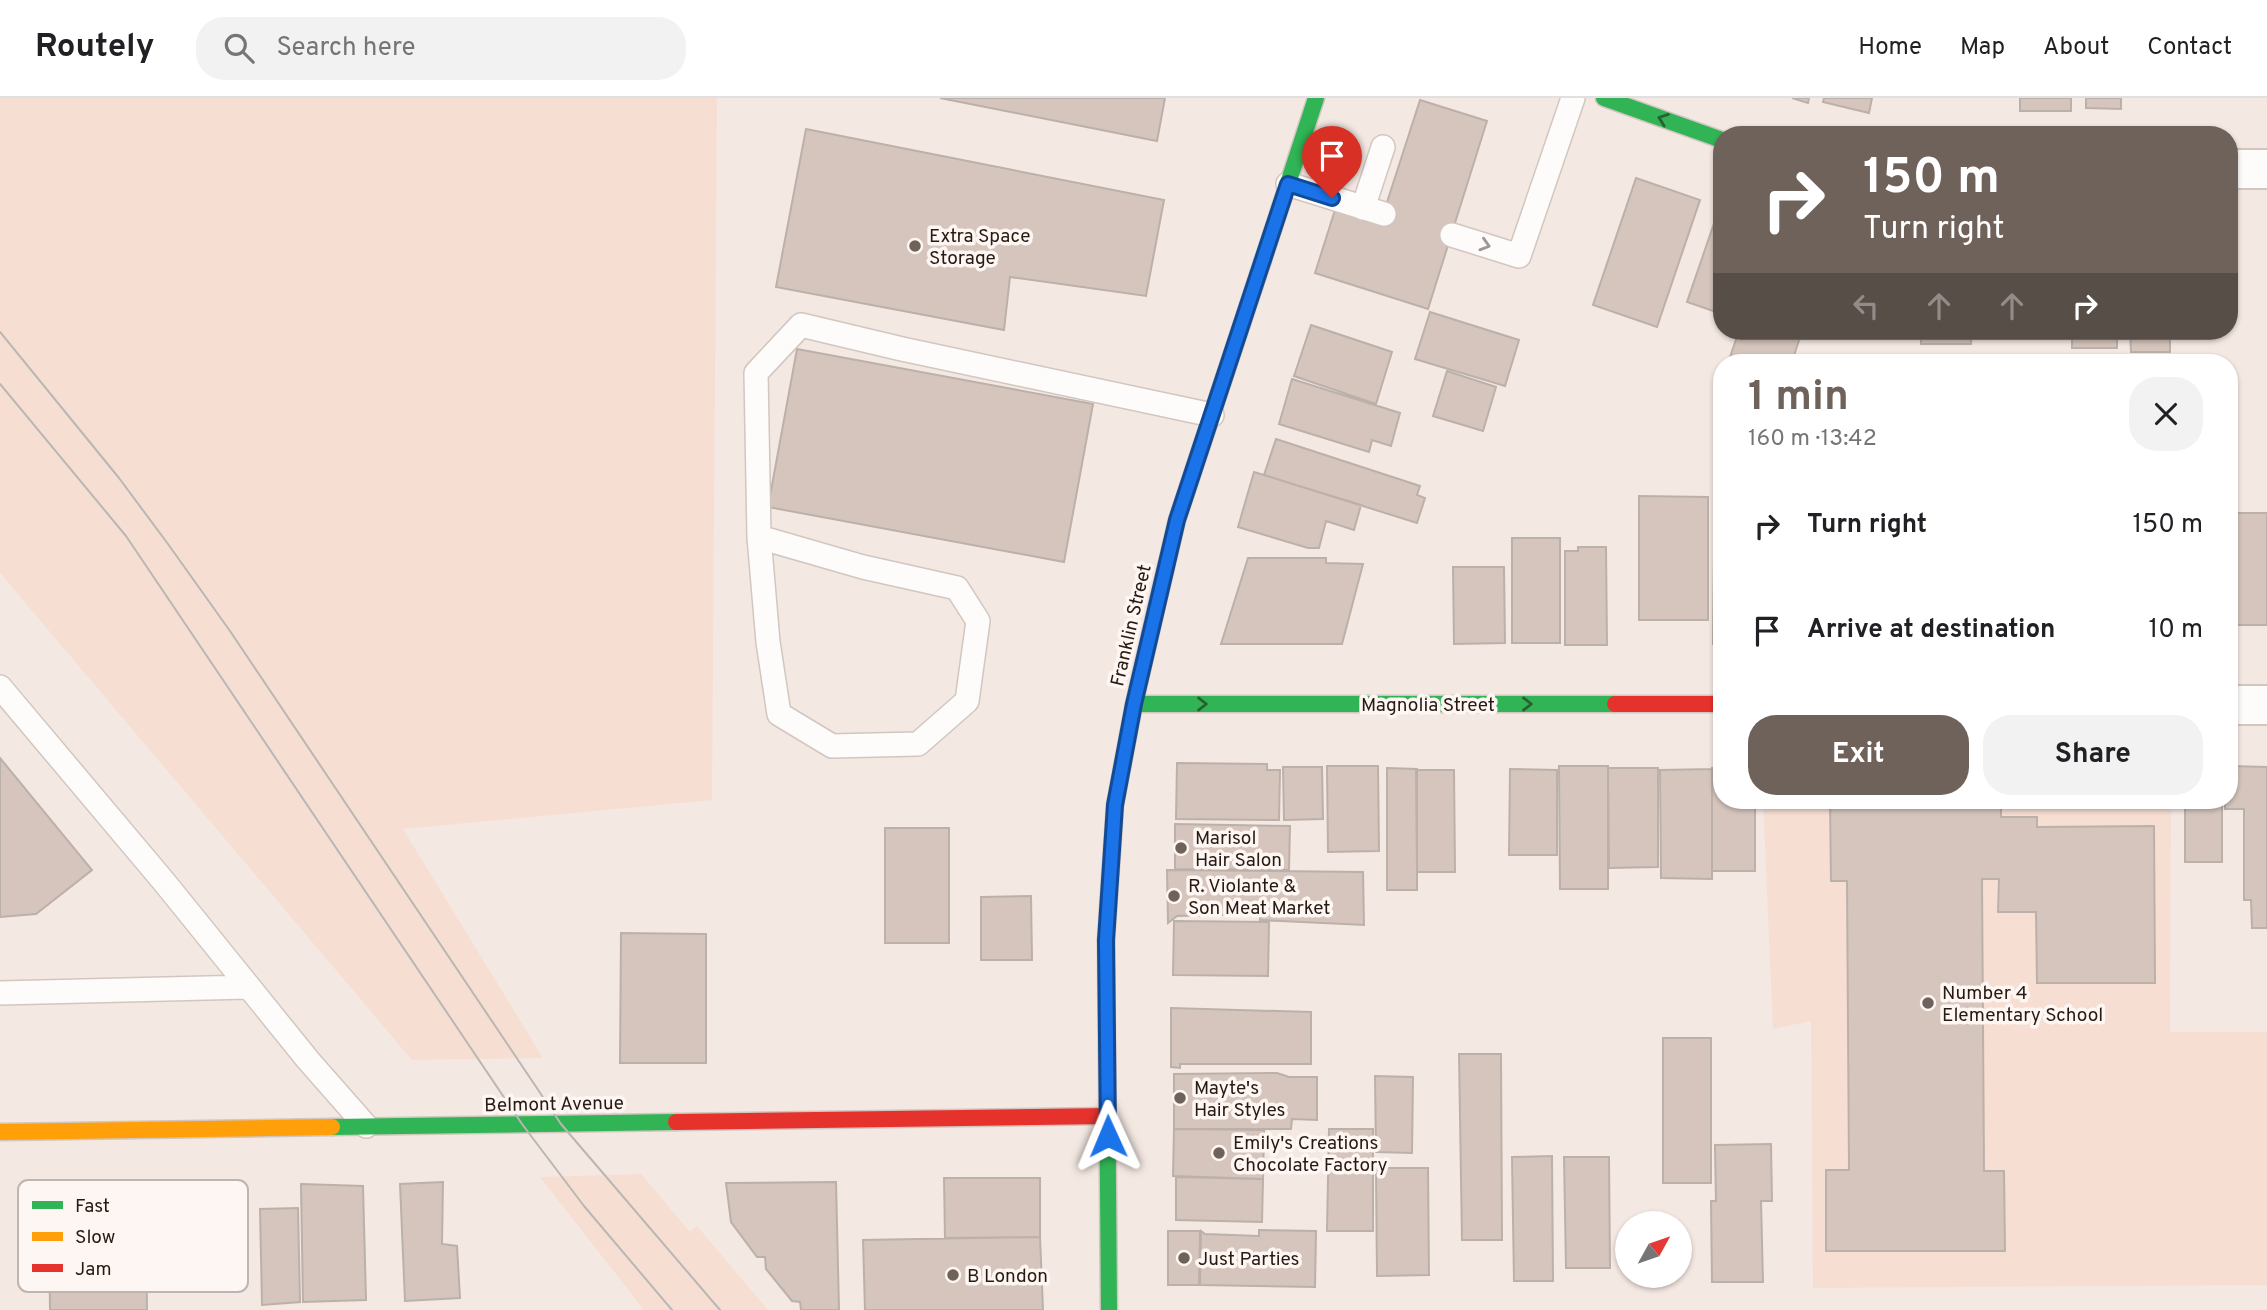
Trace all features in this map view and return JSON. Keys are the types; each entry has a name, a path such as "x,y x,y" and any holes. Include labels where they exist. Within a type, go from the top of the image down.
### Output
{"street":[{"name":"Franklin Street","path":"1110,1310 1106,940 1115,805 1134,704 1177,520 1316,98"},
{"path":"1604,98 1713,137"},
{"path":"2238,169 2267,169"},
{"name":"Magnolia Street","path":"1134,704 1713,705"},
{"path":"2238,705 2267,705"},
{"name":"Belmont Avenue","path":"0,1132 1108,1116"}],"lane":[{"path":"1452,235 1519,256 1573,98"},
{"path":"1288,184 1373,211 1383,147"},
{"path":"759,537 863,567 957,588 978,621 967,701 918,744 832,746 779,714 768,642 759,537 757,373 801,325 1212,415"},
{"path":"0,687 366,1126"},
{"path":"0,993 248,987"}],"shaded area":[{"path":"0,98 717,98 712,800 403,829 543,1058 412,1060 0,573"},
{"path":"1763,809 2171,809 2170,1032 2267,1032 2267,1285 1813,1288 1811,1021 1773,1029"},
{"path":"641,1174 690,1232 697,1226 768,1310 644,1310 540,1177"}],"building":[{"path":"940,98 1165,98 1157,141"},
{"path":"1792,98 1809,98 1808,103"},
{"path":"1824,98 1872,98 1869,113 1823,102"},
{"path":"2020,98 2071,98 2071,111 2020,111"},
{"path":"2086,98 2121,98 2121,109 2086,108"},
{"path":"1420,100 1487,121 1428,309 1315,273 1335,210 1380,224"},
{"path":"806,129 1164,200 1146,296 1010,277 1004,330 776,287"},
{"path":"1636,178 1700,200 1657,327 1593,305"},
{"path":"1713,226 1713,311 1687,302"},
{"path":"1430,312 1519,340 1505,386 1415,359"},
{"path":"1311,325 1392,352 1376,404 1294,376"},
{"path":"1736,340 1799,340 1795,354 1731,354"},
{"path":"1921,340 1971,340 1971,344 1921,344"},
{"path":"2072,340 2117,340 2117,348 2072,348"},
{"path":"2130,340 2170,340 2170,352 2131,352"},
{"path":"797,349 1093,404 1064,562 768,507"},
{"path":"1447,371 1496,387 1483,431 1433,416"},
{"path":"1292,379 1400,413 1391,446 1372,440 1369,452 1279,424"},
{"path":"1276,439 1420,486 1417,495 1425,498 1417,523 1264,475"},
{"path":"1254,472 1361,505 1354,530 1326,521 1319,548 1308,548 1238,527"},
{"path":"1639,496 1708,497 1708,620 1639,620"},
{"path":"2238,513 2267,513 2267,625 2238,625"},
{"path":"1512,538 1560,538 1560,643 1512,643"},
{"path":"1578,547 1606,547 1607,645 1565,645 1565,551 1578,551"},
{"path":"1248,558 1326,558 1326,563 1363,564 1342,644 1221,644"},
{"path":"1453,567 1504,567 1505,643 1454,644"},
{"path":"0,758 92,870 36,914 0,917"},
{"path":"1177,763 1267,764 1267,770 1280,770 1279,820 1176,819"},
{"path":"1327,766 1378,766 1379,851 1328,852"},
{"path":"1559,766 1608,766 1608,889 1560,889"},
{"path":"2238,766 2267,767 2267,928 2252,928 2251,900 2244,900 2244,809 2238,809"},
{"path":"1283,767 1322,767 1323,819 1284,820"},
{"path":"1387,768 1417,769 1417,890 1387,890"},
{"path":"1608,768 1658,768 1658,867 1609,868"},
{"path":"1713,768 1713,809 1755,809 1755,871 1712,871"},
{"path":"1510,769 1557,770 1557,855 1509,855"},
{"path":"1712,769 1712,879 1661,878 1660,770"},
{"path":"1416,770 1454,770 1455,872 1417,872"},
{"path":"1830,809 2001,809 2001,817 2037,817 2037,827 2154,826 2155,983 2037,983 2036,912 1998,912 1999,879 1982,879 1984,1171 2004,1171 2005,1251 1826,1251 1826,1170 1849,1170 1847,881 1831,881"},
{"path":"2185,809 2222,809 2222,862 2185,862"},
{"path":"1175,824 1290,826 1289,870 1175,869"},
{"path":"885,828 949,828 949,943 885,943"},
{"path":"1167,870 1363,872 1364,925 1260,920 1260,914 1177,916 1168,923"},
{"path":"1031,896 1032,960 981,960 981,897"},
{"path":"1174,921 1269,922 1268,976 1173,975"},
{"path":"621,933 706,934 706,1063 620,1063"},
{"path":"1171,1008 1311,1012 1311,1064 1180,1064 1180,1068 1171,1067"},
{"path":"1663,1038 1711,1038 1711,1183 1663,1183"},
{"path":"1459,1054 1501,1054 1502,1240 1462,1240"},
{"path":"1277,1073 1289,1077 1317,1077 1317,1120 1292,1119 1291,1129 1174,1129 1174,1074"},
{"path":"1375,1076 1413,1077 1412,1153 1376,1152"},
{"name":"Emily's Creations Chocolate Factory","path":"1174,1129 1264,1130 1263,1179 1173,1176"},
{"path":"1329,1129 1373,1129 1373,1231 1327,1231"},
{"path":"1771,1144 1772,1201 1761,1201 1763,1282 1712,1282 1711,1201 1716,1201 1715,1145"},
{"path":"1552,1156 1553,1281 1514,1281 1512,1157"},
{"path":"1564,1157 1609,1157 1610,1268 1566,1268"},
{"path":"1376,1168 1428,1168 1429,1275 1377,1276"},
{"path":"1176,1177 1263,1179 1262,1222 1176,1220"},
{"path":"944,1178 1040,1178 1040,1237 945,1238"},
{"path":"443,1182 442,1244 457,1246 460,1298 405,1301 400,1184"},
{"path":"836,1182 839,1310 801,1310 800,1302 792,1301 766,1269 765,1257 757,1257 731,1222 726,1183"},
{"path":"301,1184 363,1186 366,1300 303,1302"},
{"path":"298,1208 300,1302 262,1305 260,1209"},
{"path":"1259,1230 1316,1231 1315,1287 1200,1285 1201,1231 1205,1234 1259,1236"},
{"name":"Just Parties","path":"1168,1231 1200,1231 1199,1285 1168,1285"},
{"name":"B London","path":"1040,1237 1043,1310 865,1310 863,1240"},
{"path":"50,1292 147,1292 147,1310 50,1310"}],"tram line":[{"path":"0,332 119,478 230,631 561,1124 720,1310"},
{"path":"0,384 126,536 522,1124 584,1206 672,1310"}],"traffic: fast":[{"path":"1262,263 1316,98"},
{"path":"1604,98 1713,137"},
{"path":"1134,704 1615,704"},
{"path":"1106,940 1109,1310"},
{"path":"332,1127 676,1122"}],"traffic: slow":[{"path":"1156,609 1177,520 1262,263"},
{"path":"0,1132 332,1127"}],"traffic: jam":[{"path":"1106,940 1115,805 1156,609"},
{"path":"1615,704 1713,704"},
{"path":"676,1122 1108,1116"}],"place":[{"name":"Extra Space Storage","path":"915,246"},
{"name":"Marisol Hair Salon","path":"1181,848"},
{"name":"R. Violante & Son Meat Market","path":"1174,896"},
{"name":"Number 4 Elementary School","path":"1928,1003"},
{"name":"Mayte's Hair Styles","path":"1180,1098"},
{"name":"Emily's Creations Chocolate Factory","path":"1219,1153"},
{"name":"Just Parties","path":"1184,1258"},
{"name":"B London","path":"953,1275"}],"route":[{"path":"1108,1136 1106,940 1115,805 1134,704 1177,520 1288,184 1332,198"}]}
